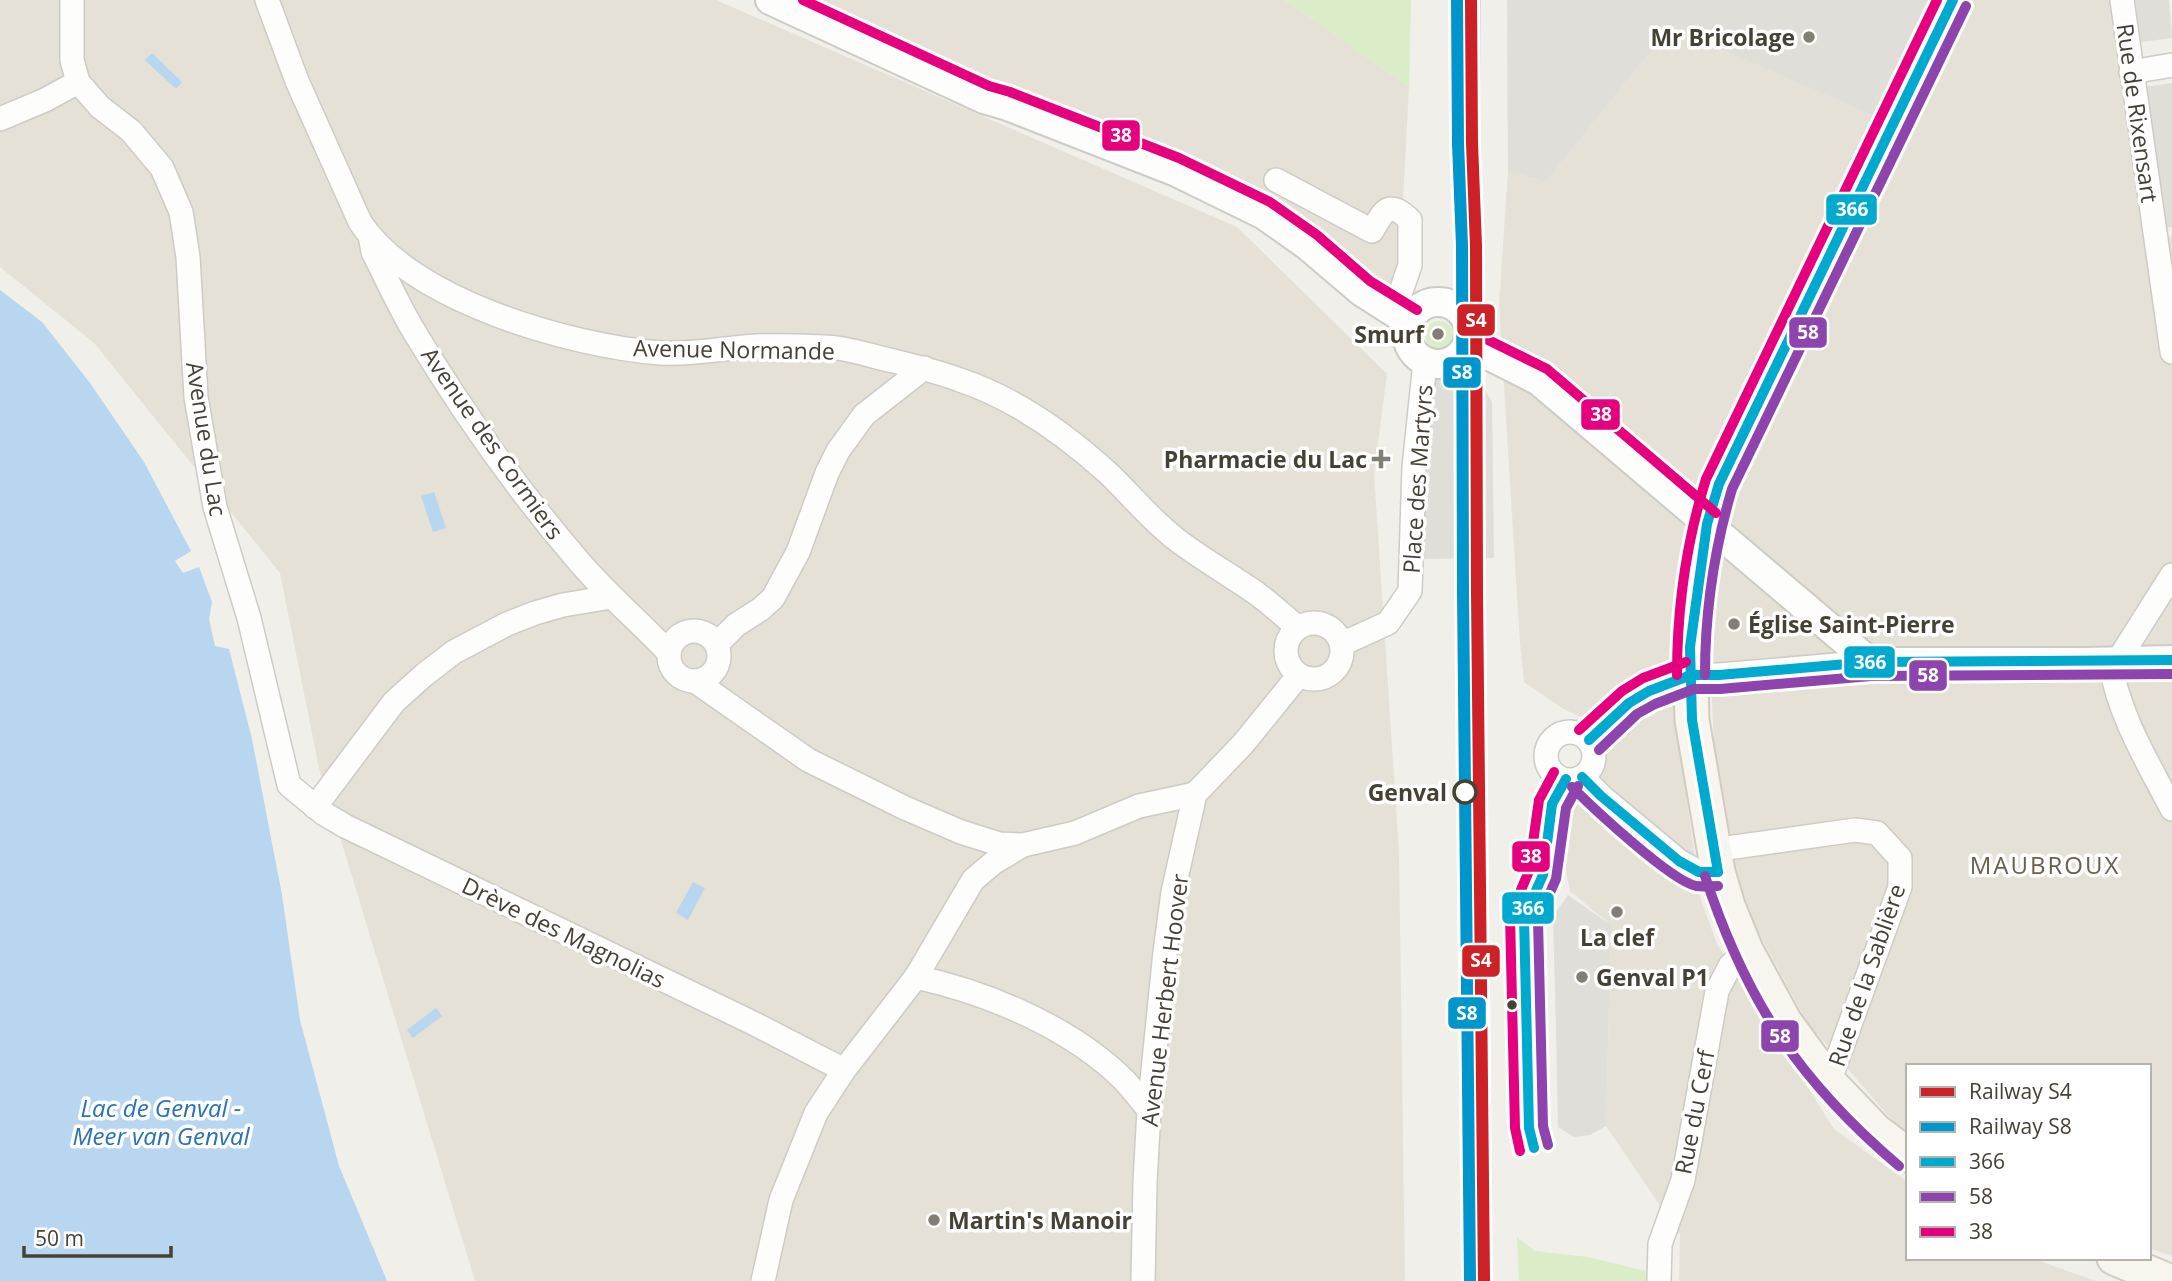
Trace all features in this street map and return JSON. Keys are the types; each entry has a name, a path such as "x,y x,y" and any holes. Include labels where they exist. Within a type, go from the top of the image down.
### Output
{"main road":[{"path":"1906,1153 1876,1130 1829,1082 1785,1022 1746,950 1728,906 1715,861 1692,720 1690,647 1707,524 1718,484 1953,0"},
{"path":"2119,1260 2169,1281"}],"street":[{"path":"0,119 45,100 78,82 72,60 72,0"},
{"name":"Avenue Normande","path":"267,0 297,81 360,222 370,238 406,268 445,291 491,312 550,333 613,346 662,353 755,346 827,346 924,368 960,380 1028,412 1107,473 1175,539 1259,596 1297,627"},
{"path":"770,0 984,99 1174,171 1264,215 1297,238 1362,292 1401,317"},
{"name":"Rue de Rixensart","path":"2122,0 2172,352"},
{"path":"2131,72 2172,65"},
{"name":"Avenue du Lac","path":"78,82 100,107 131,131 162,168 181,212 188,257 196,397 215,507 249,618 289,785"},
{"path":"1276,180 1372,231 1383,212 1388,209 1396,209 1409,220 1410,265 1401,317 1411,350 1425,362 1436,365 1458,358 1468,345 1470,328 1463,313 1449,304 1433,302 1401,317"},
{"name":"Avenue des Cormiers","path":"370,238 373,252 414,331 521,490 611,597 669,653 669,661 676,673 688,680 705,676 744,716 808,760 905,808 961,832 999,844 1023,845 1076,833 1139,806 1195,793"},
{"path":"1468,345 1539,382 1870,662"},
{"name":"Place des Martyrs","path":"1342,644 1388,623 1410,591 1414,467 1425,362"},
{"path":"711,639 761,609 773,598 798,552 827,472 838,451 864,415 924,368"},
{"path":"2172,575 2113,662 2118,699 2138,748 2172,810"},
{"path":"316,807 394,702 454,652 507,624 535,613 611,597"},
{"path":"1310,623 1324,624 1342,644 1342,657 1336,669 1325,677 1311,679 1299,675 1289,665 1285,651 1288,638 1297,627 1310,623"},
{"path":"646,628 681,634 697,630 711,639 719,658 705,676"},
{"path":"669,653 675,639 681,634"},
{"path":"1589,740 1629,704 1649,691 1691,675 1870,662 2172,660"},
{"path":"1195,793 1243,744 1299,675"},
{"path":"1567,732 1575,732 1589,740 1593,747 1594,762 1582,777 1569,779 1550,769 1547,753 1553,739 1567,732"},
{"path":"1582,777 1679,861 1699,872 1715,861"},
{"name":"Drève des Magnolias","path":"289,785 323,813 345,826 755,1024 844,1070"},
{"name":"Avenue Herbert Hoover","path":"1143,1281 1149,1110 1164,953 1173,892 1195,793"},
{"name":"Rue de la Sablière","path":"1715,861 1855,830 1877,833 1900,858 1900,887 1829,1082"},
{"path":"763,1281 781,1200 816,1113 844,1070 922,967 973,880 993,863 1023,845"},
{"name":"Rue du Cerf","path":"1659,1281 1660,1244 1683,1180 1717,991 1730,966 1746,950"},
{"path":"922,967 967,991 1036,1019 1084,1048 1124,1080 1149,1110"}],"shaded area":[{"path":"0,0 716,0 1237,227 1387,374 1374,473 1399,853 1405,1281 475,1281 319,768 280,573 94,343 0,267"},
{"path":"783,0 1284,0 1409,87 1399,275 1390,294 1271,212"},
{"path":"1507,0 1933,0 1878,118 1670,27 1546,182 1508,171"},
{"path":"1972,0 2116,0 2159,238 2172,236 2172,1256 2151,1249 2151,1064 1906,1064 1906,1131 1893,1121 1806,1021 1738,894 1716,784 1708,621 1739,474 1831,293"},
{"path":"2135,0 2169,0 2172,38 2141,42"},
{"path":"1670,27 1878,118 1686,552 1671,630 1676,724 1701,900 1717,944 1834,1129 1906,1181 1906,1260 2037,1260 2096,1281 1679,1281 1680,1235 1606,1126 1611,925 1570,891 1559,834 1601,769 1603,750 1588,721 1562,708 1524,682 1499,305 1508,171 1546,182"},
{"path":"2172,83 2172,227 2162,228 2145,87"},
{"path":"1456,369 1481,384 1492,402 1494,558 1423,559 1427,414 1435,379"},
{"name":"Genval P1","path":"1568,895 1611,925 1606,1126 1590,1135 1574,1137 1558,1127 1553,916"}],"green space":[{"path":"1284,0 1411,0 1409,87"},
{"path":"1439,321 1449,325 1453,335 1449,345 1439,349 1429,345 1425,335 1429,325"},
{"path":"1517,1237 1535,1251 1588,1257 1646,1271 1646,1281 1519,1281"}],"water":[{"path":"152,53 182,82 176,89 145,60"},
{"name":"Lac de Genval - Meer van Genval","path":"0,290 42,322 90,383 144,462 191,551 175,561 183,573 199,567 212,602 209,619 215,646 229,649 252,739 282,895 300,1020 339,1166 387,1281 0,1281"},
{"path":"434,492 446,528 433,532 421,496"},
{"path":"693,882 705,888 688,920 676,913"},
{"path":"436,1008 442,1016 413,1038 407,1030"}],"railway":[{"path":"1476,246 1477,0"}],"rail line":[{"name":"S8","path":"1457,0 1462,246 1470,1281"},
{"name":"S4","path":"1471,0 1476,246 1484,1281"}],"transit line":[{"name":"38","path":"803,0 989,86 1179,158 1270,202 1317,235 1370,281 1417,310"},
{"name":"38","path":"1677,675 1684,576 1706,479 1937,0"},
{"name":"366","path":"1718,872 1692,720 1690,647 1707,524 1719,484 1953,0"},
{"name":"58","path":"1705,675 1712,581 1732,489 1966,6"},
{"name":"38","path":"1474,333 1547,369 1716,513"},
{"name":"366","path":"1589,740 1629,703 1649,691 1691,675 1870,662 2172,660"},
{"name":"38","path":"1579,730 1622,691 1643,678 1686,662"},
{"name":"58","path":"1599,750 1637,714 1694,689 1871,676 2172,674"},
{"name":"38","path":"1520,1151 1515,1128 1510,916 1529,871 1539,800 1554,772"},
{"name":"366","path":"1582,777 1679,861 1699,872 1718,872"},
{"name":"366","path":"1534,1148 1529,1128 1524,917 1543,875 1552,804 1566,779"},
{"name":"58","path":"1548,1145 1543,1126 1538,920 1556,879 1566,808 1578,786"},
{"name":"58","path":"1572,787 1632,842 1669,871 1696,886 1718,886"},
{"name":"58","path":"1705,876 1739,962 1780,1036 1804,1070 1832,1102 1899,1166"}],"place":[{"name":"Mr Bricolage","path":"1809,37"},
{"name":"Smurf","path":"1438,334"},
{"name":"Pharmacie du Lac","path":"1381,459"},
{"name":"Église Saint-Pierre","path":"1734,624"},
{"name":"Genval","path":"1465,792"},
{"name":"La clef","path":"1617,912"},
{"name":"Genval P1","path":"1582,977"},
{"name":"Martin's Manoir","path":"934,1220"}],"district":[{"name":"MAUBROUX","path":"2045,864"}]}
